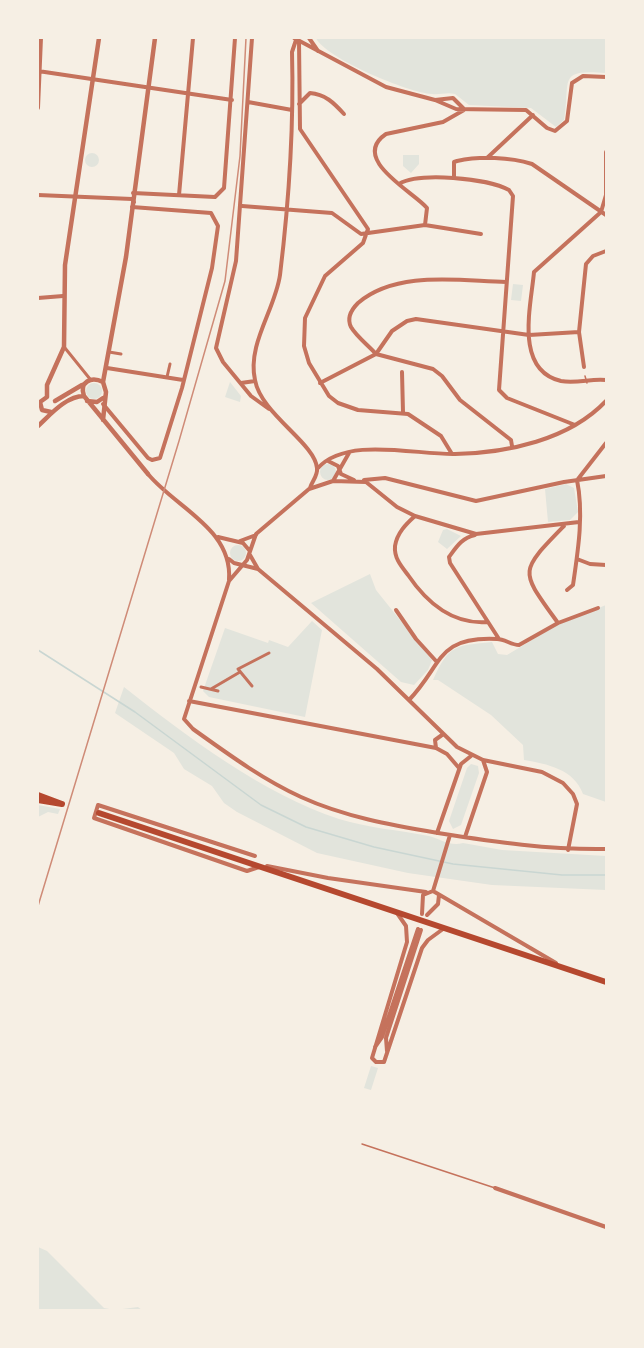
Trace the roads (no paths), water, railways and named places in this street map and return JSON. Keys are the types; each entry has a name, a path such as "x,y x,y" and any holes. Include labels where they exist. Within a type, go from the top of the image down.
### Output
{"main road":[{"path":"99,813 606,982"}],"street":[{"path":"38,108 41,38"},
{"path":"53,411 44,412 39,407 64,347 63,296 74,196 99,38"},
{"path":"103,420 106,388 103,382 134,207 132,193 155,38"},
{"path":"179,195 193,38"},
{"path":"132,193 215,197 224,188 235,38"},
{"path":"227,553 230,546 256,534 309,489 317,476 318,468 316,459 269,409 251,396 223,362 216,348 236,261 242,206 252,38"},
{"path":"296,40 308,38 318,51"},
{"path":"296,40 386,87 465,110 513,108 526,110 547,128 555,131 562,128 567,121 572,83 583,76 606,77"},
{"path":"296,40 298,121 301,132 368,226 368,233 363,243 325,276 305,318 304,346 309,363 329,396 346,407 403,412 433,429 446,442 452,454"},
{"path":"269,409 255,381 255,350 278,287 286,209 292,110 292,52 296,40"},
{"path":"39,71 232,100"},
{"path":"298,105 310,93 318,94 327,98 344,114"},
{"path":"435,100 453,98 465,110"},
{"path":"248,102 292,110"},
{"path":"425,225 427,208 387,176 376,158 381,137 443,122 465,110"},
{"path":"486,158 532,115"},
{"path":"606,152 606,195 601,212 534,272 528,349 544,373 562,381 587,383 606,380"},
{"path":"454,178 454,162 486,158 532,164 606,215"},
{"path":"399,184 408,179 454,178 504,187 513,196 499,390 507,398 575,425"},
{"path":"38,195 132,199"},
{"path":"242,206 332,213 359,234 425,225 481,234"},
{"path":"103,401 148,458 156,460 162,456 212,268 218,226 211,213 134,207"},
{"path":"584,368 579,332 586,264 593,256 606,250"},
{"path":"506,282 413,280 366,296 352,308 349,317 351,327 376,354 433,369 459,400 511,440 512,446"},
{"path":"38,298 63,296"},
{"path":"320,384 376,354 392,331 407,321 416,320 529,335 579,332"},
{"path":"64,347 90,379 103,382"},
{"path":"109,352 121,354"},
{"path":"167,377 170,364"},
{"path":"107,368 183,380"},
{"path":"402,372 403,412"},
{"path":"53,411 55,401 90,379"},
{"path":"240,383 255,381"},
{"path":"85,383 85,399 147,474 167,495 218,537 227,553 229,580"},
{"path":"42,397 55,401"},
{"path":"38,426 53,411 75,397 103,401"},
{"path":"318,468 327,461 349,452 385,450 452,454 512,446 563,432 606,402"},
{"path":"577,480 606,443"},
{"path":"333,481 349,452"},
{"path":"316,459 338,466 346,477 358,482 380,477 476,501 606,476"},
{"path":"343,464 346,477"},
{"path":"317,476 323,484"},
{"path":"374,489 375,481 380,477"},
{"path":"567,590 573,585 577,559 581,498 577,480"},
{"path":"309,489 333,481 366,483 397,507 415,516 476,534"},
{"path":"415,516 399,534 395,555 399,563 422,596 435,607 464,619 488,622"},
{"path":"499,639 448,557 465,538 476,534 564,526 579,522"},
{"path":"558,623 533,589 529,568 532,558 564,526"},
{"path":"464,531 465,538"},
{"path":"256,534 242,564 229,580 184,715 185,722 243,765 300,797 349,815 465,837 568,850 606,849"},
{"path":"218,537 237,542 249,552 258,569"},
{"path":"228,559 258,569 342,638 410,700 450,741 483,760 542,772 568,788 577,804 568,850"},
{"path":"577,559 590,564 606,565"},
{"path":"410,700 422,687 436,661 459,642 499,639 519,645 558,623 598,608"},
{"path":"396,610 416,639 436,661"},
{"path":"252,686 238,669 269,653"},
{"path":"211,689 240,672"},
{"path":"201,687 218,691"},
{"path":"189,701 436,748 443,751 459,768"},
{"path":"436,748 435,740 442,735"},
{"path":"443,751 449,748 450,741"},
{"path":"437,833 459,768 465,759 473,756"},
{"path":"465,837 487,772 483,760"},
{"path":"255,856 98,806 94,818 247,871 259,867"},
{"path":"432,891 450,835"},
{"path":"242,861 328,878 432,891 564,968"},
{"path":"426,892 422,898 424,914 438,904 439,894"},
{"path":"397,913 406,926 407,942 372,1058 376,1062 384,1062 422,948 428,940 444,928"},
{"path":"375,1047 382,1036 420,929 386,1038 387,1051"},
{"path":"495,1188 606,1227"}],"lane":[{"path":"585,376 587,383"},
{"path":"362,1144 495,1188"}],"waterway":[{"path":"38,650 135,712 261,805 306,827 374,847 453,864 562,875 606,875"}],"railway":[{"path":"38,906 225,281 240,156 246,38"}]}
